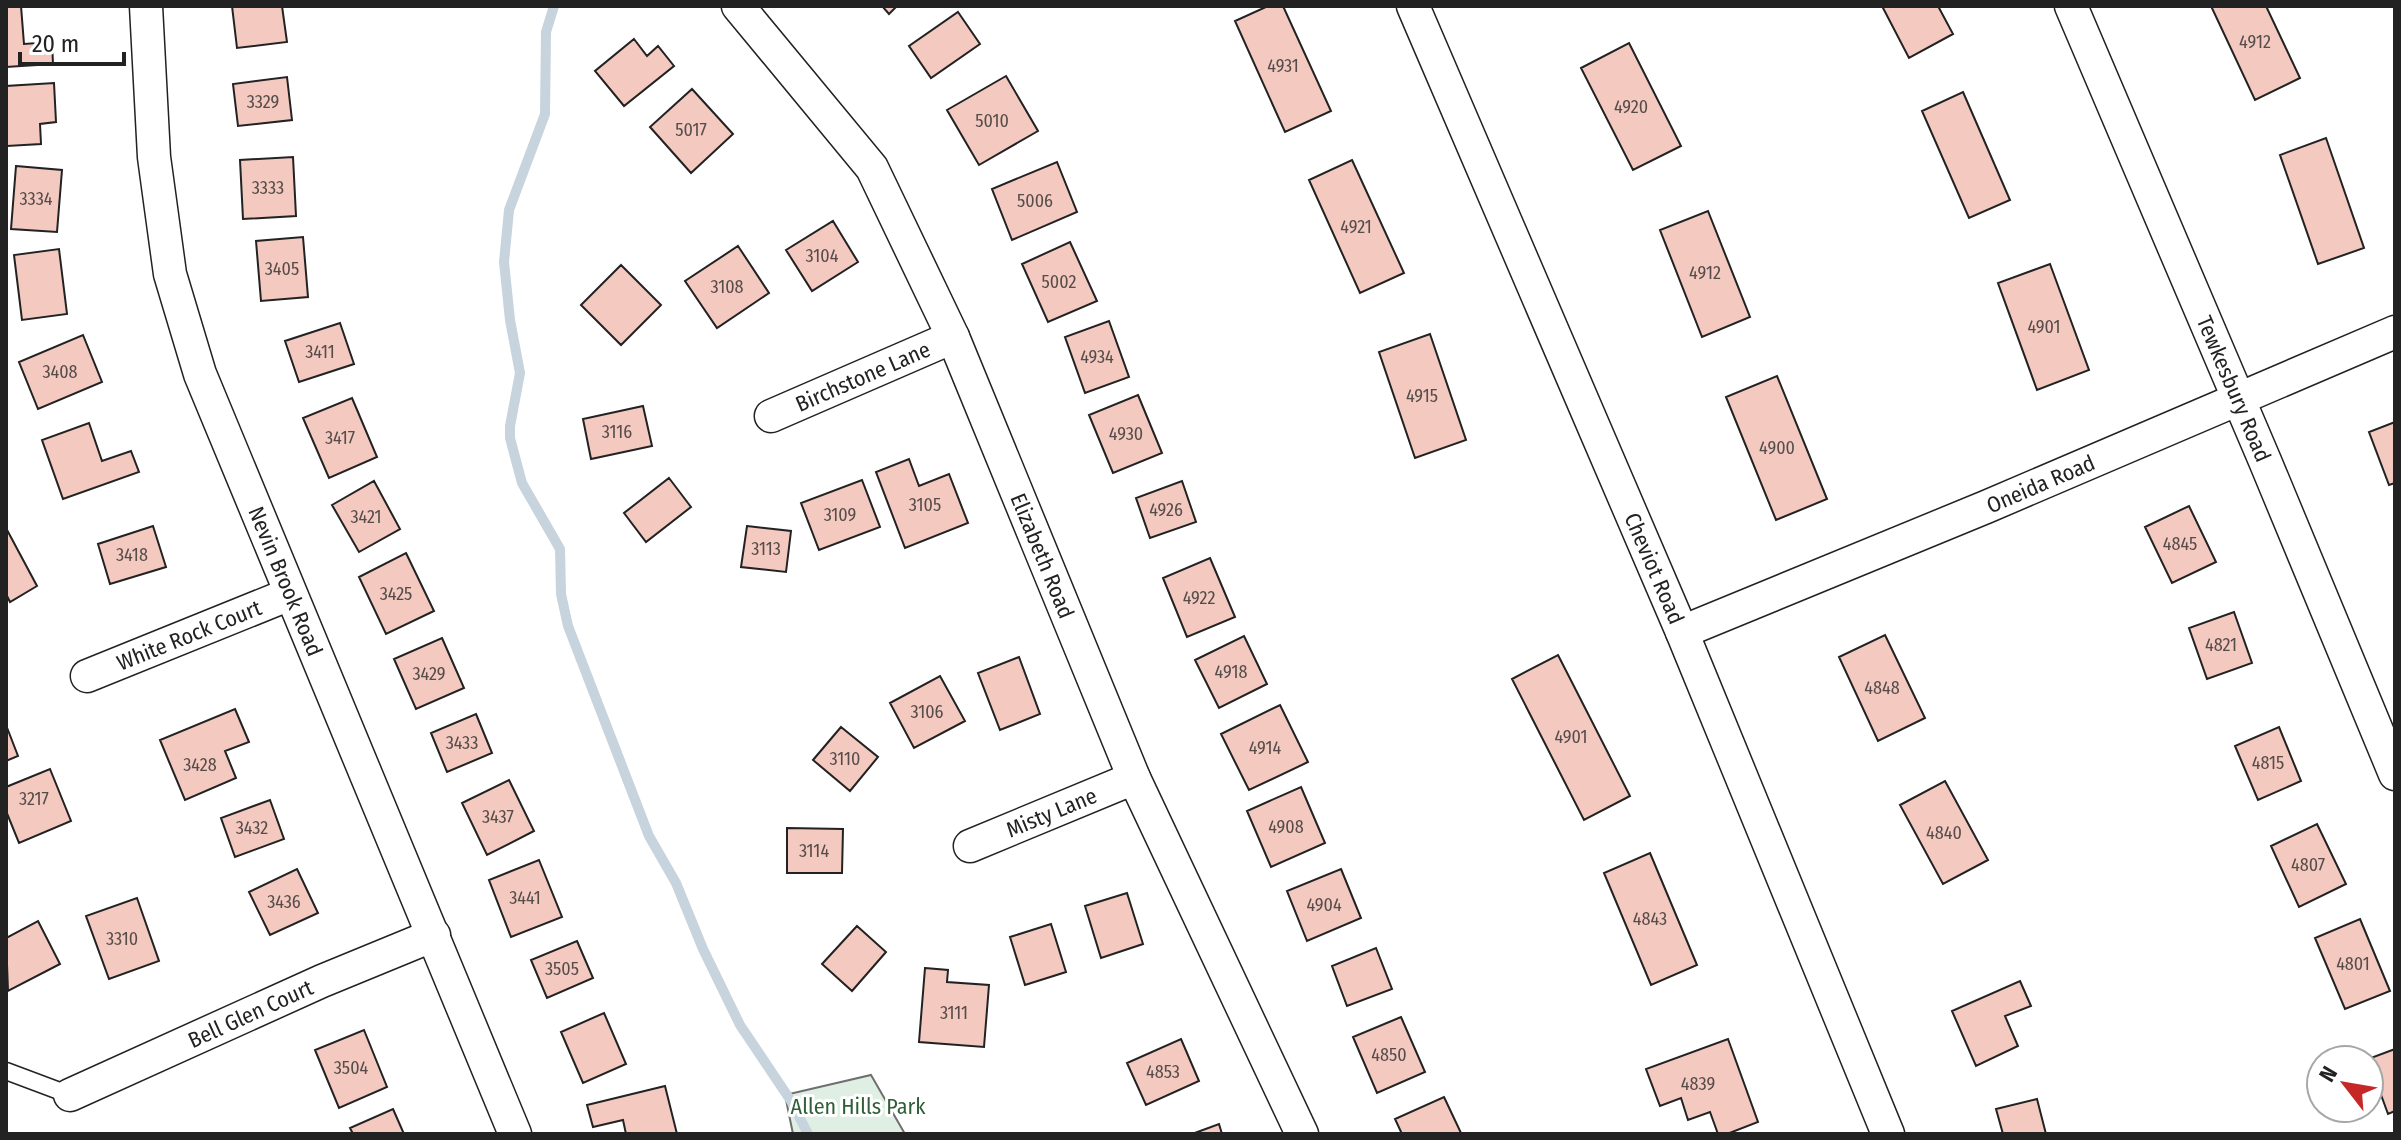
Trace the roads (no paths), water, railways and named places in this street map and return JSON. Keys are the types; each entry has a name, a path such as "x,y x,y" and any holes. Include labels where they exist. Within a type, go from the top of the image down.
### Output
{"street":[{"name":"Nevin Brook Road","path":"146,6 154,157 170,274 200,374 515,1134"},
{"name":"Elizabeth Road","path":"738,6 872,168 953,337 1134,778 1302,1134"},
{"name":"Cheviot Road","path":"1413,6 1682,632 1888,1134"},
{"name":"Tewkesbury Road","path":"2071,6 2395,774"},
{"name":"Oneida Road","path":"1682,632 2395,332"},
{"name":"Birchstone Lane","path":"771,416 953,337"},
{"name":"White Rock Court","path":"87,676 290,594"},
{"name":"Misty Lane","path":"970,846 1134,778"},
{"name":"Bell Glen Court","path":"70,1095 294,993 434,935"}],"lane":[{"path":"6,1071 70,1095"}],"waterway":[{"path":"554,6 546,32 545,114 509,210 504,262 520,373 510,438 522,483 560,549 561,594 568,626 649,836 676,883 703,949 740,1025 791,1101 808,1134"}],"park label":[{"name":"Allen Hills Park","path":"858,1106"}]}
